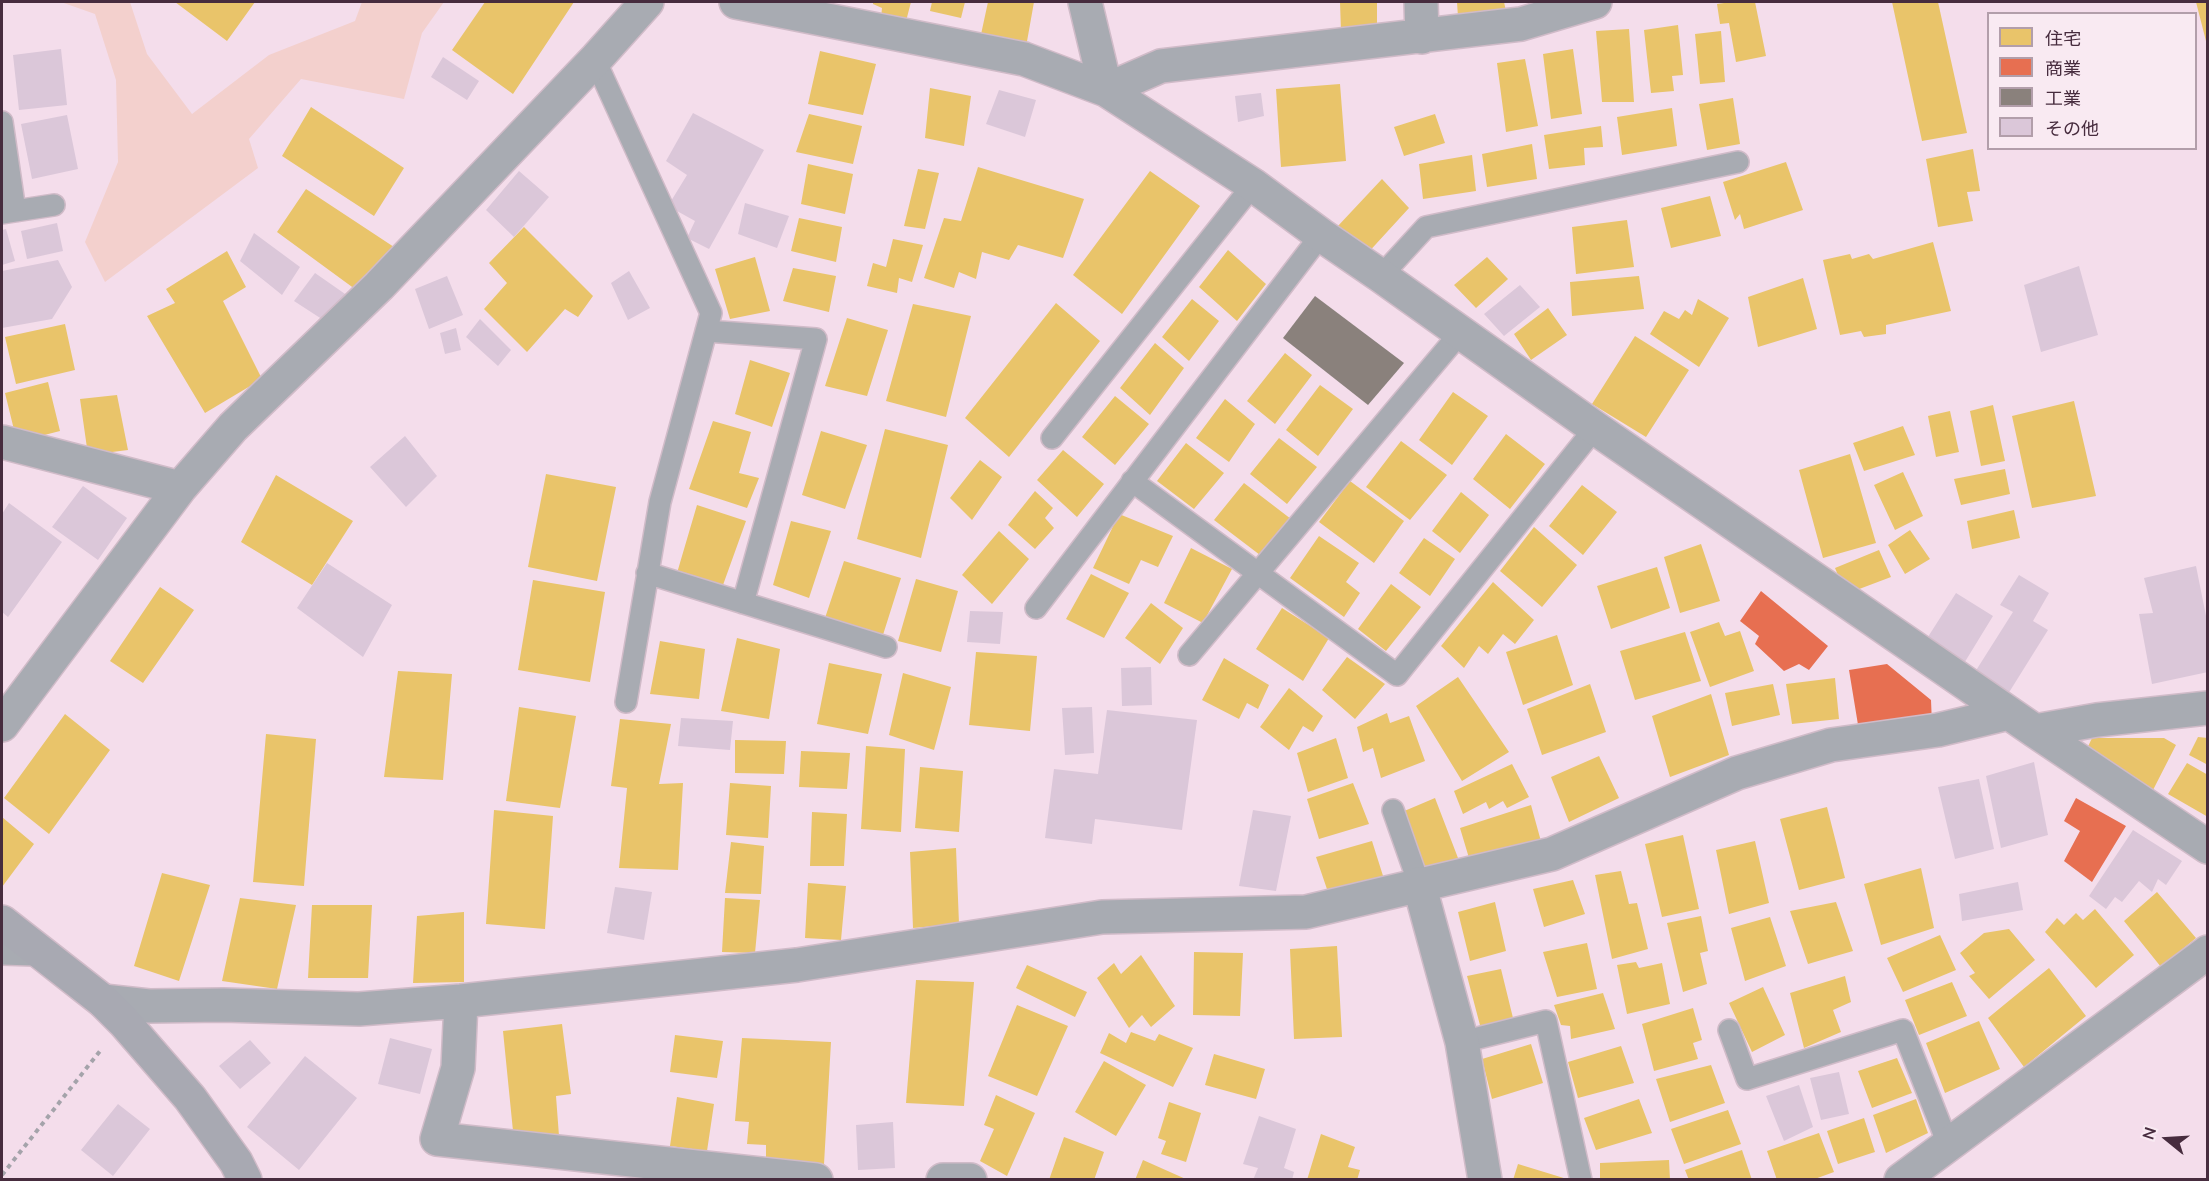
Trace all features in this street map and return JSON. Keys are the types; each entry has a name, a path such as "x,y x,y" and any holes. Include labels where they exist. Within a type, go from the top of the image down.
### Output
{"street":[{"path":"2,725 180,488 233,427 379,286 595,60 647,2"},
{"path":"736,2 1024,59 1106,90 1253,185 1595,428 2035,731 2208,847"},
{"path":"1084,2 1106,90"},
{"path":"1421,2 1422,37"},
{"path":"1106,90 1161,66 1521,24 1595,2"},
{"path":"2,442 180,488"},
{"path":"2035,731 2097,720 2208,708"},
{"path":"114,1012 149,1006 223,1005 359,1009 461,1001 797,965 1102,917 1306,912 1552,854 1737,772 1831,745 1938,730 2009,713"},
{"path":"1419,884 1462,1042 1485,1179"},
{"path":"2,922 114,1012 190,1098 236,1162 245,1179"},
{"path":"2,948 34,949"},
{"path":"1901,1179 2208,952"},
{"path":"461,1001 458,1068 437,1139 816,1179"},
{"path":"943,1179 970,1179"}],"lane":[{"path":"595,60 711,313 660,502 626,702"},
{"path":"2,122 8,212 54,205"},
{"path":"1381,276 1426,227 1738,162"},
{"path":"1052,438 1253,185"},
{"path":"1036,608 1321,235"},
{"path":"706,331 816,339 743,603"},
{"path":"1189,655 1461,332"},
{"path":"1132,482 1397,675 1595,428"},
{"path":"647,573 886,647"},
{"path":"1393,810 1419,884"},
{"path":"1462,1042 1546,1021 1581,1179"},
{"path":"1729,1030 1747,1079 1904,1030 1948,1144"}],"path":[{"path":"2,1175 114,1012"}],"shaded area":[{"path":"61,2 130,2 147,54 192,114 269,55 355,21 362,2 444,2 422,33 404,99 301,79 249,139 258,168 105,282 85,242 118,162 116,80 95,14"}],"building: 住宅":[{"path":"175,2 255,2 227,41"},
{"path":"485,2 574,2 513,94 452,50"},
{"path":"873,2 911,2 905,25 881,18 882,8"},
{"path":"932,2 965,2 961,18 930,11"},
{"path":"988,2 1034,2 1026,47 980,39"},
{"path":"1340,2 1377,2 1377,28 1341,31"},
{"path":"1457,2 1504,2 1506,11 1458,17"},
{"path":"1755,2 1766,56 1736,62 1729,23 1720,24 1717,4"},
{"path":"1892,2 1938,2 1967,133 1922,141"},
{"path":"2196,2 2208,2 2208,45 2207,45"},
{"path":"1678,25 1683,75 1672,76 1674,91 1651,93 1644,30"},
{"path":"1629,29 1634,102 1602,102 1596,31"},
{"path":"1721,31 1725,82 1700,84 1695,34"},
{"path":"1573,49 1582,114 1551,119 1543,54"},
{"path":"820,51 876,64 863,115 808,104"},
{"path":"1525,59 1538,126 1506,132 1497,63"},
{"path":"1340,84 1346,161 1281,167 1276,89"},
{"path":"930,88 971,96 964,146 925,138"},
{"path":"1733,98 1740,144 1707,150 1699,104"},
{"path":"311,107 404,168 374,216 282,156"},
{"path":"1672,108 1677,146 1622,155 1617,117"},
{"path":"809,114 862,126 853,164 796,152"},
{"path":"1435,114 1445,143 1404,156 1394,127"},
{"path":"1601,126 1603,147 1584,148 1585,165 1549,169 1544,135"},
{"path":"1532,144 1537,179 1487,187 1482,154"},
{"path":"1973,149 1980,191 1967,192 1973,221 1938,227 1926,159"},
{"path":"1472,155 1476,191 1423,199 1419,164"},
{"path":"1786,162 1803,210 1744,229 1740,214 1735,220 1723,182"},
{"path":"808,164 853,174 845,214 801,204"},
{"path":"978,167 1084,199 1063,258 1018,245 1009,260 982,252 976,279 959,272 954,288 924,278 944,218 961,221"},
{"path":"918,169 939,173 925,229 904,226"},
{"path":"1150,171 1200,206 1122,314 1073,275"},
{"path":"1382,179 1409,208 1365,256 1337,227"},
{"path":"306,189 394,247 359,292 277,232"},
{"path":"1710,196 1721,236 1671,248 1661,208"},
{"path":"799,218 842,227 836,262 791,251"},
{"path":"1627,220 1634,267 1576,274 1572,227"},
{"path":"524,227 593,296 578,317 565,309 527,352 484,309 507,283 489,263"},
{"path":"893,239 923,245 912,282 899,278 897,293 867,286 873,263 886,267"},
{"path":"1933,242 1951,311 1886,325 1886,334 1864,337 1861,331 1840,335 1823,260 1850,254 1852,259 1869,254 1873,259"},
{"path":"1228,250 1266,284 1237,321 1199,287"},
{"path":"227,251 246,287 223,301 262,379 205,413 147,316 175,303 166,289"},
{"path":"755,257 770,311 730,319 715,269"},
{"path":"1487,257 1508,279 1476,308 1454,285"},
{"path":"793,268 836,276 829,312 783,301"},
{"path":"1639,276 1644,309 1572,316 1570,282"},
{"path":"1803,278 1817,329 1758,347 1748,297"},
{"path":"1192,299 1219,321 1189,361 1162,337"},
{"path":"1698,299 1729,318 1699,367 1650,334 1664,311 1679,319 1685,310 1692,315"},
{"path":"1056,303 1100,341 1009,457 965,418"},
{"path":"913,304 971,316 946,417 886,401"},
{"path":"1548,308 1567,335 1531,360 1514,334"},
{"path":"847,318 888,330 867,396 825,386"},
{"path":"65,324 75,370 16,384 5,337"},
{"path":"1635,336 1689,370 1646,437 1592,404"},
{"path":"1155,343 1184,368 1150,415 1120,388"},
{"path":"1285,353 1312,375 1275,424 1247,401"},
{"path":"750,360 790,373 772,427 735,414"},
{"path":"48,382 60,431 17,442 5,393"},
{"path":"1320,385 1353,409 1318,456 1286,430"},
{"path":"1453,392 1488,416 1452,465 1419,440"},
{"path":"117,395 128,450 88,455 80,399"},
{"path":"1115,396 1149,424 1115,465 1082,437"},
{"path":"1225,399 1255,424 1229,462 1196,438"},
{"path":"2074,401 2096,496 2032,508 2012,416"},
{"path":"1993,405 2005,461 1981,466 1970,411"},
{"path":"1950,411 1959,452 1936,457 1928,416"},
{"path":"713,421 751,432 739,473 759,478 747,508 689,489"},
{"path":"1903,426 1915,455 1864,471 1853,443"},
{"path":"885,429 948,445 921,558 857,539"},
{"path":"821,431 867,445 845,509 802,495"},
{"path":"1506,434 1545,464 1510,509 1473,479"},
{"path":"1279,438 1317,467 1287,504 1250,474"},
{"path":"1401,441 1447,475 1410,520 1366,487"},
{"path":"1186,443 1224,473 1194,509 1157,481"},
{"path":"1063,450 1104,484 1077,517 1037,480"},
{"path":"1850,454 1876,543 1823,558 1799,470"},
{"path":"980,460 1002,477 972,520 950,498"},
{"path":"2005,469 2010,494 1961,505 1954,479"},
{"path":"1903,472 1923,516 1895,530 1874,485"},
{"path":"546,474 616,487 597,581 528,567"},
{"path":"276,475 353,521 312,585 241,542"},
{"path":"1350,481 1404,521 1374,563 1319,522"},
{"path":"1244,483 1291,519 1260,555 1214,520"},
{"path":"1582,485 1617,512 1583,555 1549,526"},
{"path":"1035,491 1053,508 1045,518 1054,528 1035,549 1008,525"},
{"path":"1461,492 1489,515 1460,553 1432,531"},
{"path":"697,505 746,521 723,585 677,573"},
{"path":"2014,510 2020,538 1972,549 1967,521"},
{"path":"1119,514 1173,536 1158,567 1141,560 1129,584 1093,568"},
{"path":"791,521 831,531 809,598 773,585"},
{"path":"1534,527 1577,565 1542,607 1500,571"},
{"path":"1910,530 1930,559 1905,574 1888,545"},
{"path":"999,531 1029,559 992,604 962,575"},
{"path":"1319,536 1359,563 1346,582 1360,593 1344,617 1290,578"},
{"path":"1424,538 1455,559 1430,596 1399,573"},
{"path":"1701,544 1720,601 1680,613 1664,557"},
{"path":"1191,548 1232,569 1203,623 1164,603"},
{"path":"1879,550 1891,577 1846,594 1835,568"},
{"path":"844,561 901,578 882,638 824,621"},
{"path":"1657,567 1670,608 1611,629 1597,586"},
{"path":"1091,574 1129,593 1104,638 1066,619"},
{"path":"916,579 958,591 941,652 898,641"},
{"path":"533,580 605,592 590,682 518,670"},
{"path":"1493,582 1534,620 1515,644 1503,634 1488,654 1479,646 1464,668 1441,646"},
{"path":"1391,584 1421,607 1386,651 1358,629"},
{"path":"160,587 194,610 143,683 110,661"},
{"path":"1151,603 1183,628 1160,664 1125,638"},
{"path":"1282,608 1329,638 1303,681 1256,649"},
{"path":"1719,622 1725,636 1740,631 1754,671 1710,687 1690,632"},
{"path":"1685,632 1701,681 1635,700 1620,651"},
{"path":"1557,635 1573,685 1523,705 1506,652"},
{"path":"737,638 780,649 769,719 721,711"},
{"path":"660,641 705,649 699,699 650,694"},
{"path":"976,652 1037,656 1030,731 969,725"},
{"path":"1347,657 1385,684 1355,719 1322,690"},
{"path":"1224,658 1269,685 1258,709 1247,703 1239,719 1202,700"},
{"path":"829,663 882,674 868,734 817,724"},
{"path":"398,671 452,674 443,780 384,777"},
{"path":"903,673 951,687 934,750 889,735"},
{"path":"1458,677 1509,752 1462,781 1416,706"},
{"path":"1835,678 1839,719 1792,724 1786,684"},
{"path":"1590,684 1606,732 1542,755 1527,709"},
{"path":"1773,684 1780,715 1732,726 1725,693"},
{"path":"1289,688 1323,716 1313,732 1303,726 1289,750 1260,727"},
{"path":"1711,694 1729,755 1670,777 1652,716"},
{"path":"519,707 576,716 560,808 506,801"},
{"path":"1387,713 1390,723 1409,716 1425,761 1381,778 1373,748 1363,752 1357,727"},
{"path":"65,714 110,750 49,834 4,798"},
{"path":"620,719 671,724 659,784 683,783 678,870 619,868 627,788 611,786"},
{"path":"266,734 316,739 304,886 253,882"},
{"path":"2198,737 2208,738 2208,765 2189,755"},
{"path":"1336,738 1348,778 1308,792 1297,753"},
{"path":"2092,738 2164,738 2176,745 2153,790 2085,753"},
{"path":"735,740 786,741 784,774 735,773"},
{"path":"866,746 905,749 901,832 861,829"},
{"path":"801,751 850,753 847,789 799,787"},
{"path":"1599,756 1619,798 1569,822 1551,777"},
{"path":"2187,763 2208,775 2208,817 2168,794"},
{"path":"1512,764 1529,797 1507,808 1503,801 1489,809 1486,802 1463,814 1454,791"},
{"path":"920,767 963,771 959,832 915,828"},
{"path":"730,783 771,786 768,838 726,835"},
{"path":"1353,783 1369,824 1319,839 1307,799"},
{"path":"1435,798 1458,858 1424,871 1402,812"},
{"path":"1531,805 1542,845 1472,868 1460,828"},
{"path":"1827,807 1845,878 1799,890 1780,819"},
{"path":"494,810 553,816 545,929 486,924"},
{"path":"812,812 847,814 844,866 810,866"},
{"path":"2,817 34,844 2,887"},
{"path":"1683,835 1699,909 1662,917 1645,844"},
{"path":"1372,841 1384,879 1329,895 1316,857"},
{"path":"1755,841 1769,903 1729,914 1716,850"},
{"path":"731,842 764,846 761,894 725,893"},
{"path":"956,848 959,924 913,928 910,852"},
{"path":"1921,868 1934,928 1881,945 1864,884"},
{"path":"1621,871 1629,904 1637,903 1648,949 1612,959 1595,875"},
{"path":"162,873 210,885 179,981 134,966"},
{"path":"1573,880 1585,914 1544,927 1533,889"},
{"path":"808,883 846,886 841,940 805,938"},
{"path":"2157,892 2196,938 2161,967 2124,921"},
{"path":"240,898 296,905 277,989 222,981"},
{"path":"725,898 760,900 755,953 722,952"},
{"path":"1495,902 1506,951 1470,961 1458,912"},
{"path":"1836,902 1853,951 1808,964 1790,911"},
{"path":"312,905 372,905 368,978 308,978"},
{"path":"2095,909 2134,955 2096,988 2045,932 2057,918 2064,925 2076,913 2083,920"},
{"path":"464,912 464,982 413,983 417,916"},
{"path":"1701,916 1708,951 1700,953 1707,984 1683,992 1667,923"},
{"path":"1770,917 1786,966 1745,981 1731,928"},
{"path":"2009,929 2035,960 1989,999 1969,976 1975,973 1960,953 1984,933"},
{"path":"1940,935 1956,970 1903,992 1887,958"},
{"path":"1587,943 1597,989 1557,997 1543,952"},
{"path":"1337,946 1342,1037 1294,1039 1290,949"},
{"path":"1194,952 1243,953 1240,1016 1193,1015"},
{"path":"1141,955 1175,1006 1151,1027 1142,1015 1129,1028 1097,978 1114,963 1121,974"},
{"path":"1636,962 1639,968 1662,963 1670,1004 1627,1014 1617,965"},
{"path":"1027,965 1087,992 1075,1017 1016,988"},
{"path":"2049,968 2086,1016 2024,1067 1988,1018"},
{"path":"1501,969 1513,1018 1481,1029 1467,976"},
{"path":"1845,976 1851,1002 1833,1010 1841,1032 1804,1048 1790,993"},
{"path":"916,980 974,982 964,1106 906,1103"},
{"path":"1952,982 1967,1016 1919,1035 1905,1000"},
{"path":"1763,987 1785,1035 1752,1052 1729,1003"},
{"path":"1603,993 1615,1029 1571,1039 1570,1026 1561,1025 1554,1005"},
{"path":"1017,1005 1068,1026 1037,1096 988,1076"},
{"path":"1693,1008 1702,1040 1693,1043 1698,1059 1654,1071 1642,1024"},
{"path":"1979,1021 2000,1069 1945,1093 1926,1043"},
{"path":"562,1024 571,1094 556,1096 559,1136 514,1141 503,1031"},
{"path":"1131,1032 1155,1041 1159,1034 1193,1048 1173,1087 1100,1053 1109,1033 1126,1043"},
{"path":"675,1035 723,1041 717,1078 670,1072"},
{"path":"742,1038 831,1042 824,1164 766,1162 766,1145 747,1144 749,1122 735,1121"},
{"path":"1531,1044 1543,1083 1492,1099 1482,1059"},
{"path":"1621,1046 1634,1083 1578,1098 1568,1062"},
{"path":"1214,1054 1265,1069 1256,1099 1205,1085"},
{"path":"1897,1058 1912,1093 1872,1108 1858,1071"},
{"path":"1104,1061 1146,1085 1116,1136 1075,1112"},
{"path":"1711,1065 1725,1103 1670,1122 1656,1079"},
{"path":"996,1095 1035,1113 1007,1176 980,1161 994,1129 984,1125"},
{"path":"677,1097 714,1104 707,1151 670,1146"},
{"path":"1639,1099 1652,1133 1596,1150 1584,1118"},
{"path":"1916,1099 1928,1133 1886,1153 1873,1115"},
{"path":"1169,1102 1201,1113 1186,1162 1161,1154 1166,1141 1158,1138"},
{"path":"1728,1110 1741,1144 1684,1164 1671,1129"},
{"path":"1864,1118 1875,1152 1838,1164 1827,1131"},
{"path":"1819,1133 1834,1172 1812,1180 1777,1180 1767,1151"},
{"path":"1321,1134 1355,1147 1348,1167 1360,1170 1357,1180 1307,1180"},
{"path":"1064,1137 1104,1152 1094,1180 1049,1180"},
{"path":"1742,1150 1752,1180 1689,1180 1685,1170"},
{"path":"1143,1160 1188,1180 1135,1180"},
{"path":"1669,1160 1670,1180 1600,1180 1600,1163"},
{"path":"1518,1164 1567,1179 1567,1180 1513,1180"}],"building: 商業":[{"path":"1761,591 1828,646 1809,670 1799,664 1784,671 1755,644 1759,636 1740,621"},
{"path":"1887,664 1931,700 1932,724 1860,737 1849,670"},
{"path":"2076,798 2126,826 2092,882 2064,861 2080,831 2064,821"}],"building: 工業":[{"path":"1315,296 1404,363 1368,405 1283,338"}],"building: その他":[{"path":"61,49 67,105 19,110 13,55"},
{"path":"443,57 479,81 467,100 431,77"},
{"path":"999,90 1036,100 1025,137 986,124"},
{"path":"1261,93 1264,116 1238,122 1235,96"},
{"path":"693,113 764,150 709,249 687,238 695,221 668,206 687,175 666,161"},
{"path":"67,115 78,169 32,179 21,124"},
{"path":"519,171 549,197 514,237 486,210"},
{"path":"745,203 789,216 777,248 738,234"},
{"path":"57,223 63,251 27,259 21,231"},
{"path":"6,229 15,261 2,265 2,230"},
{"path":"254,233 300,267 282,295 240,261"},
{"path":"58,260 72,287 52,319 2,328 2,271"},
{"path":"2079,266 2098,335 2041,352 2024,285"},
{"path":"629,271 650,308 628,320 611,283"},
{"path":"315,273 348,296 331,325 294,301"},
{"path":"447,276 463,315 429,329 415,289"},
{"path":"1520,285 1540,307 1504,336 1484,314"},
{"path":"480,319 511,350 498,366 466,337"},
{"path":"456,328 461,350 445,354 440,333"},
{"path":"405,436 437,476 406,507 370,467"},
{"path":"83,486 127,518 98,560 52,527"},
{"path":"9,503 62,542 8,617 2,612 2,514"},
{"path":"327,563 392,605 363,657 297,608"},
{"path":"2196,566 2208,626 2208,672 2152,684 2139,614 2153,613 2144,578"},
{"path":"2019,575 2049,593 2033,621 2048,630 2008,694 1975,672 2013,612 2000,605"},
{"path":"1956,593 1993,616 1963,665 1926,640"},
{"path":"970,611 1003,612 1000,644 967,642"},
{"path":"1151,667 1152,705 1122,706 1121,668"},
{"path":"1092,707 1094,753 1065,755 1062,708"},
{"path":"1107,710 1197,720 1182,830 1095,819 1092,844 1045,838 1054,769 1098,774"},
{"path":"681,718 733,721 730,750 678,746"},
{"path":"2034,762 2048,835 2001,848 1986,776"},
{"path":"1979,779 1994,849 1955,859 1938,787"},
{"path":"1253,810 1291,816 1276,891 1239,886"},
{"path":"2133,830 2182,861 2166,885 2158,879 2152,892 2139,881 2122,902 2115,897 2106,909 2089,896"},
{"path":"2018,882 2023,910 1962,921 1959,894"},
{"path":"615,887 652,892 644,940 607,933"},
{"path":"390,1038 432,1049 420,1094 378,1084"},
{"path":"250,1040 271,1063 240,1089 219,1066"},
{"path":"305,1056 357,1098 299,1170 247,1127"},
{"path":"1839,1072 1849,1114 1821,1120 1810,1078"},
{"path":"1799,1085 1813,1127 1784,1141 1766,1096"},
{"path":"118,1104 150,1129 113,1176 81,1150"},
{"path":"1259,1116 1296,1129 1284,1168 1294,1172 1292,1180 1253,1180 1258,1168 1243,1164"},
{"path":"893,1122 895,1168 858,1170 856,1125"}]}
